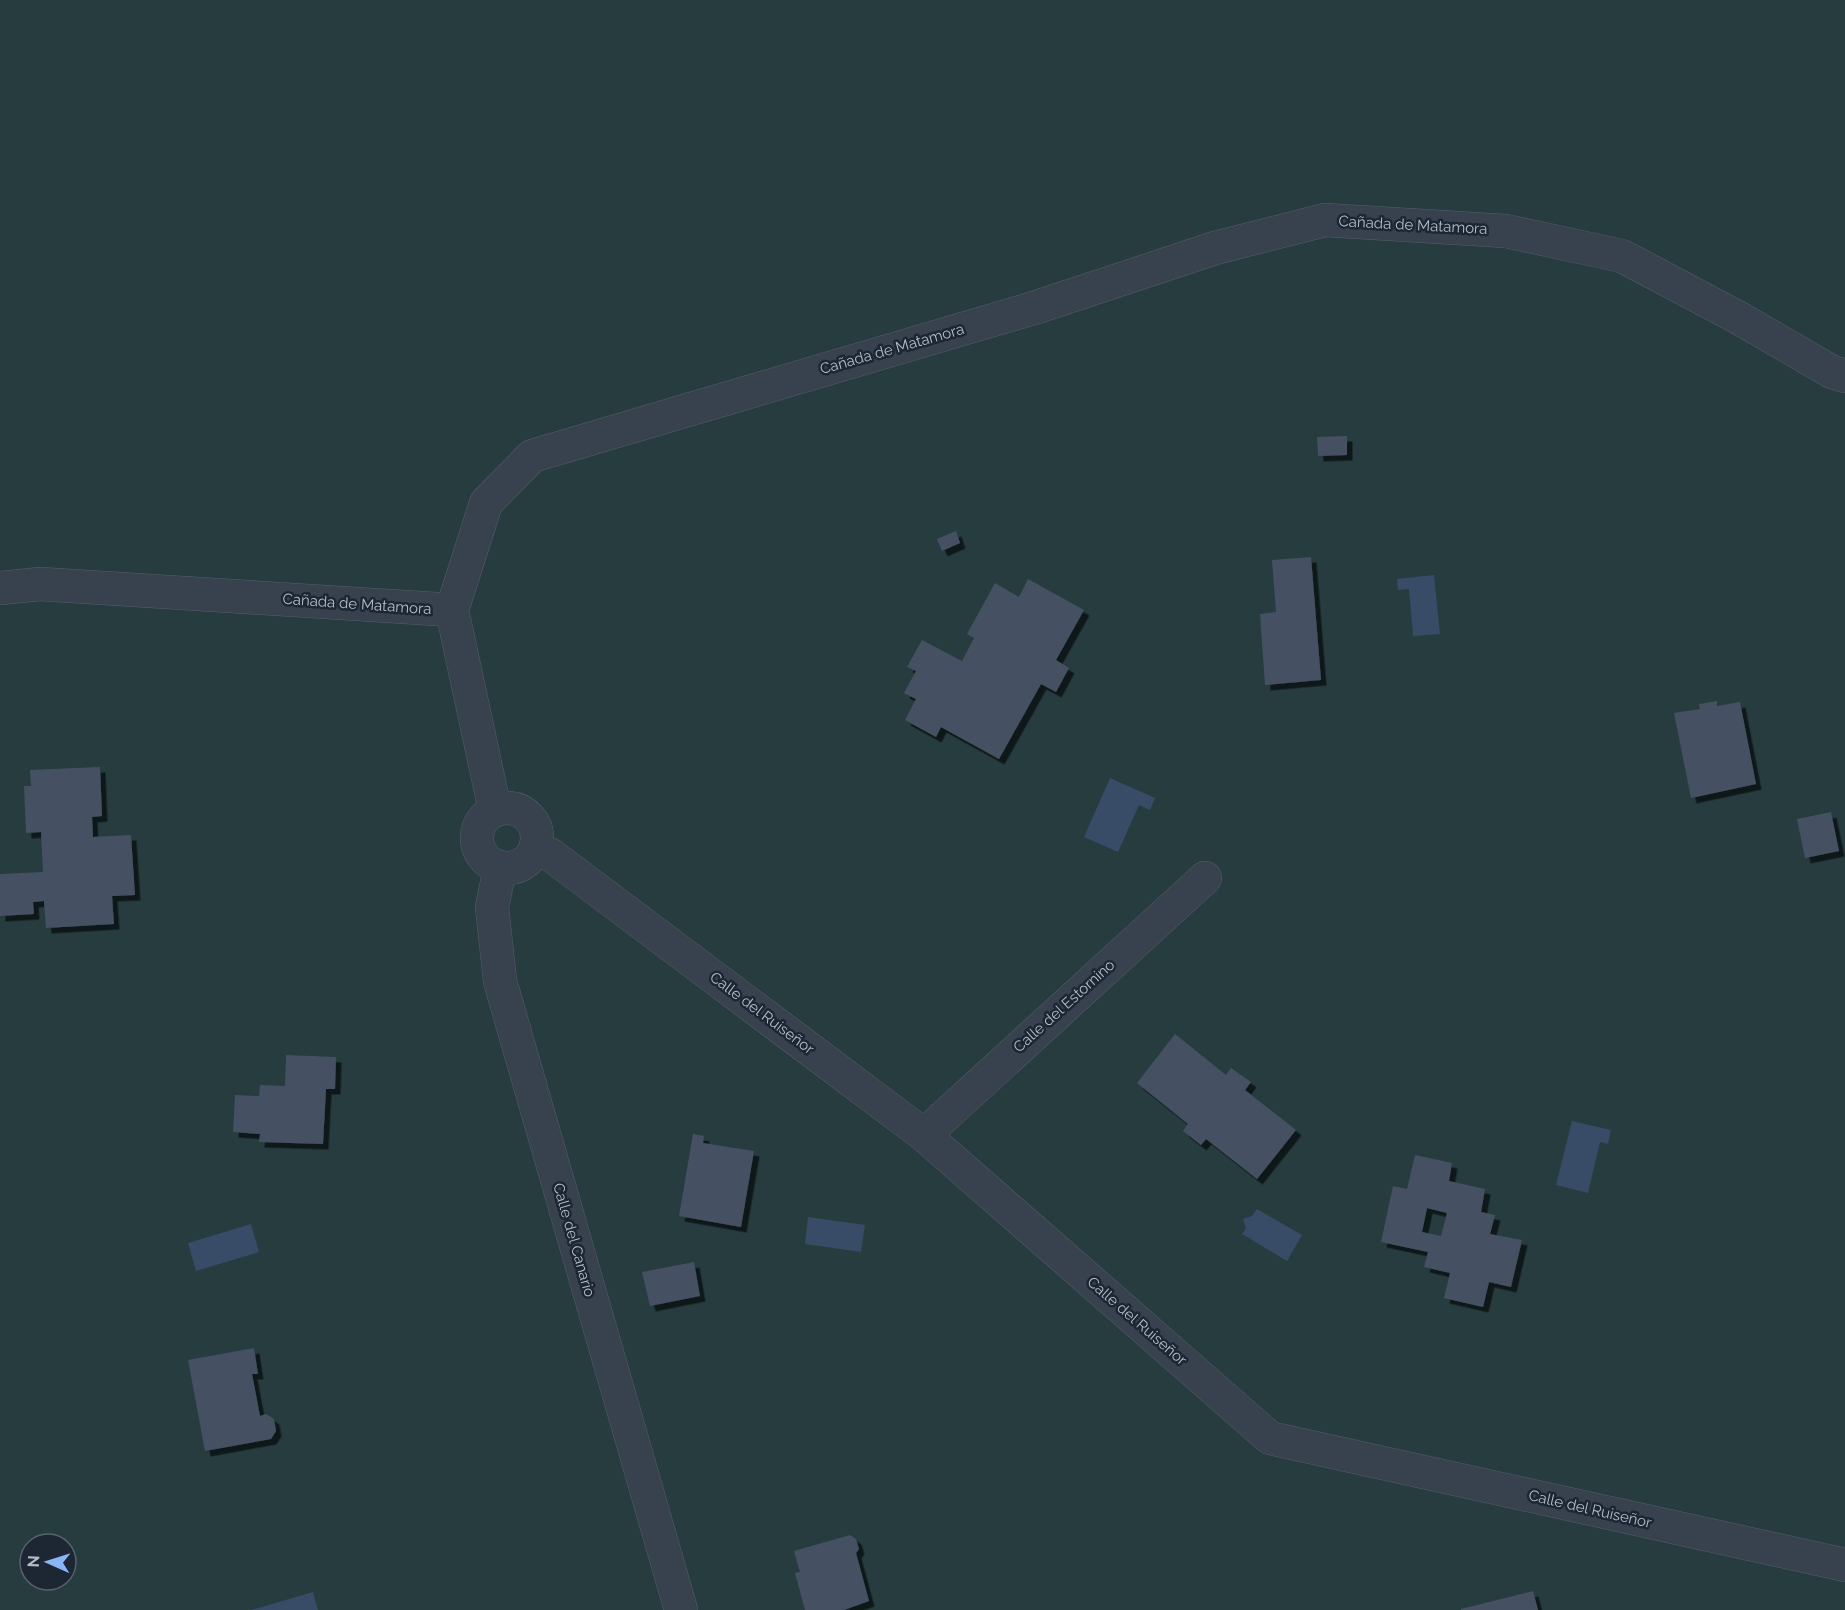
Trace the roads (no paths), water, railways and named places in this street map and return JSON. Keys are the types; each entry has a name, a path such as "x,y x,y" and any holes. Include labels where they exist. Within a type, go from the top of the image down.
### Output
{"street":[{"name":"Cañada de Matamora","path":"0,588 40,584 452,610 486,503 532,456 1037,307 1215,248 1325,220 1506,231 1622,256 1739,318 1832,372 1845,376"},
{"path":"452,610 495,810"},
{"path":"509,807 523,811 533,821 537,835 536,849 528,861 515,867 500,868 489,862 481,853 477,841 479,828 485,817 495,810 509,807"},
{"name":"Calle del Ruiseñor","path":"536,849 550,855 924,1135 1270,1438 1845,1565"},
{"name":"Calle del Canario","path":"500,868 492,907 500,981 681,1610"},
{"name":"Calle del Estornino","path":"924,1135 1205,878"}],"water":[{"path":"1434,575 1440,634 1413,636 1409,589 1398,590 1397,579"},
{"path":"1110,778 1155,798 1150,810 1139,805 1118,852 1084,837"},
{"path":"1572,1121 1611,1130 1608,1144 1600,1142 1588,1193 1556,1185"},
{"path":"1257,1209 1302,1235 1287,1261 1242,1234 1246,1228 1243,1219 1252,1216"},
{"path":"808,1217 865,1225 861,1252 805,1244"},
{"path":"251,1224 259,1252 196,1271 188,1243"},
{"path":"313,1592 318,1610 251,1610"}]}
